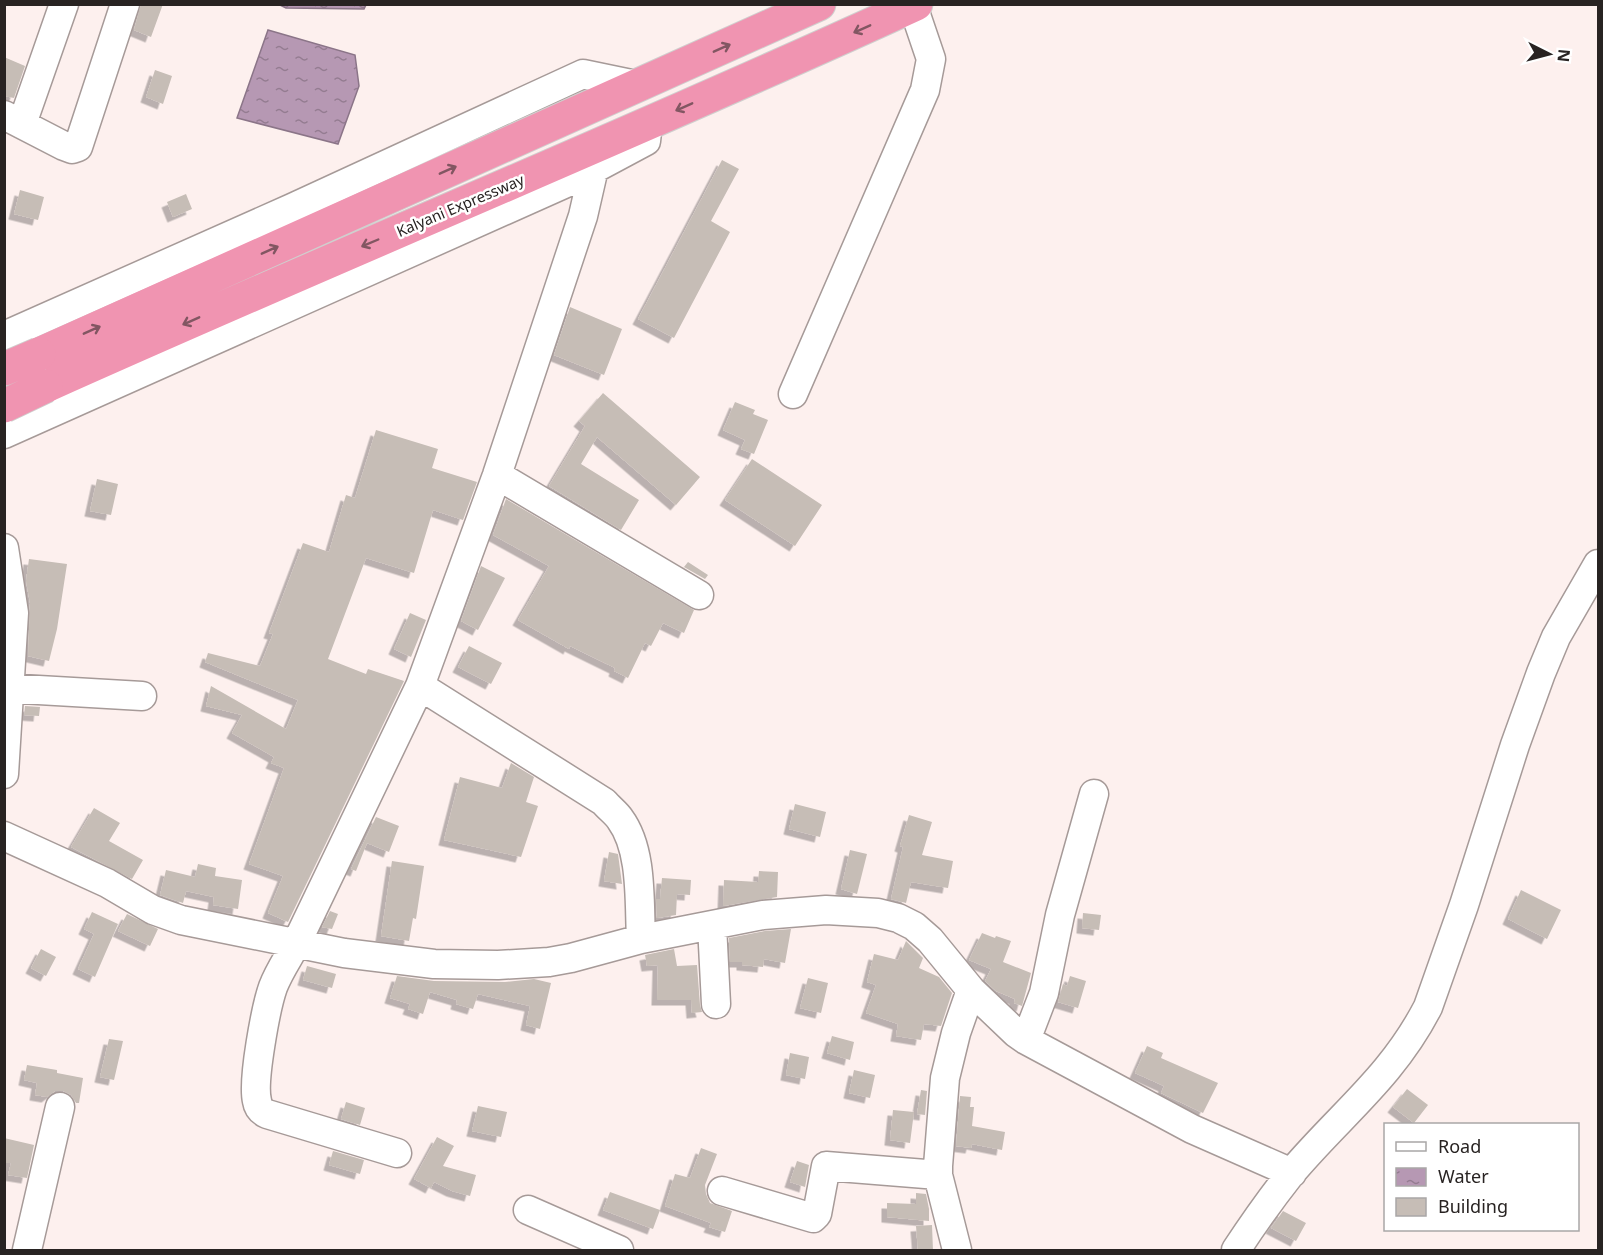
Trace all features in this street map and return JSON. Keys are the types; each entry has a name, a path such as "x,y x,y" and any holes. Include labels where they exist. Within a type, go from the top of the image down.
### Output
{"highway":[{"path":"4,369 819,4"},
{"name":"Kalyani Expressway","path":"4,406 244,297 648,123 914,5"}],"street":[{"path":"64,4 14,119 72,149 78,147 125,4"},
{"path":"793,394 925,90 931,59 914,5"},
{"path":"33,422 5,333 282,213 583,74 636,85"},
{"path":"4,434 594,168 646,141 648,123"},
{"path":"397,1153 260,1110 256,1086 267,1007 278,975 297,942 420,686 497,475 584,216 594,168"},
{"path":"497,475 699,595"},
{"path":"4,548 14,614 7,688 4,774"},
{"path":"1236,1251 1292,1173 1393,1064 1428,1007 1541,673 1556,637 1599,564"},
{"path":"420,686 604,802 620,819 635,851 641,939"},
{"path":"7,688 142,696"},
{"path":"1026,1040 1044,993 1062,908 1094,794"},
{"path":"4,836 65,862 153,910 170,916 344,953 424,963 498,965 560,960 641,939 763,915 826,910 879,913 898,918 914,926 930,940 971,990 1026,1040 1192,1129 1292,1173"},
{"path":"712,925 716,1004"},
{"path":"957,1251 939,1175 945,1078 956,1033 971,990"},
{"path":"27,1251 60,1107"},
{"path":"722,1191 813,1218 817,1214 826,1166 939,1175"},
{"path":"528,1210 620,1251"}],"water":[{"path":"280,5 366,5 364,9 286,8"},
{"path":"268,30 355,55 359,86 338,144 237,118"}],"building":[{"path":"141,4 163,4 151,37 134,30"},
{"path":"4,57 25,66 14,98 4,96"},
{"path":"155,70 172,76 163,104 146,97"},
{"path":"722,160 739,169 711,221 730,232 674,338 638,319"},
{"path":"20,190 44,197 38,220 14,214"},
{"path":"186,194 192,209 173,217 167,202"},
{"path":"570,307 622,329 604,375 554,355"},
{"path":"603,393 700,477 676,505 597,437 581,464 639,500 621,530 549,486 585,426 579,421"},
{"path":"735,402 755,410 753,414 768,420 754,454 741,449 745,440 723,430"},
{"path":"376,430 438,449 432,468 477,482 463,520 433,510 414,573 366,558 328,659 366,674 368,669 404,681 288,922 268,913 283,876 249,864 284,768 271,763 274,757 232,733 242,715 206,706 211,686 286,729 298,700 205,662 208,653 260,666 273,634 269,633 303,543 329,552 346,495 355,498"},
{"path":"752,459 822,505 795,546 725,500"},
{"path":"97,479 118,484 111,515 90,511"},
{"path":"506,499 694,610 684,633 663,623 651,646 645,643 628,678 614,671 615,668 570,646 569,649 518,620 549,566 493,535"},
{"path":"29,559 67,564 57,629 49,661 28,656 30,603 26,581"},
{"path":"688,562 708,575 705,579 684,567"},
{"path":"481,566 505,578 478,630 461,621"},
{"path":"410,613 426,620 411,657 394,649"},
{"path":"469,646 502,663 491,684 458,667"},
{"path":"25,706 40,707 39,716 24,715"},
{"path":"511,763 534,777 526,802 538,806 521,857 444,840 460,777 502,788"},
{"path":"795,804 826,812 820,837 789,829"},
{"path":"94,808 120,823 109,841 143,860 132,879 71,847"},
{"path":"909,815 932,822 922,855 953,861 948,888 911,882 906,903 891,899 903,847 900,846"},
{"path":"376,817 399,826 389,852 367,843 356,871 351,869"},
{"path":"850,850 867,854 857,894 841,889"},
{"path":"609,852 618,854 622,884 604,881"},
{"path":"392,861 424,866 416,919 413,918 409,941 381,936"},
{"path":"198,864 216,868 215,876 242,880 238,909 213,905 214,897 186,891 183,903 160,895 166,870 195,877"},
{"path":"759,871 778,872 777,897 723,906 724,880 758,882"},
{"path":"662,878 691,880 690,895 677,894 676,915 657,918 656,899 660,899"},
{"path":"1521,890 1561,910 1547,939 1508,919"},
{"path":"330,911 338,914 332,929 322,927"},
{"path":"92,912 118,924 95,977 78,969 94,934 84,929"},
{"path":"1083,913 1101,915 1099,930 1082,928"},
{"path":"127,914 158,929 150,946 118,931"},
{"path":"791,929 785,963 764,959 763,967 730,962 729,938"},
{"path":"982,933 1011,941 1003,962 1031,973 1022,1006 1014,1003 1015,999 996,991 985,981 991,969 969,960"},
{"path":"906,941 923,958 919,968 939,977 952,993 941,1026 924,1024 921,1040 896,1036 898,1024 866,1013 876,985 867,982 874,954 898,960"},
{"path":"41,949 56,957 46,976 31,968"},
{"path":"674,949 677,966 697,965 702,1012 692,1013 691,1000 657,1000 658,965 647,966 645,955"},
{"path":"307,966 336,974 332,988 303,980"},
{"path":"397,976 434,981 505,982 534,979 551,983 540,1029 526,1025 530,1006 478,994 473,1009 456,1004 457,1000 430,992 423,1014 408,1009 410,1004 390,998"},
{"path":"1070,976 1086,981 1078,1008 1058,1002 1063,984 1067,986"},
{"path":"808,978 828,983 821,1013 800,1008"},
{"path":"832,1036 854,1042 850,1060 827,1053"},
{"path":"109,1039 123,1041 114,1080 100,1077"},
{"path":"1147,1046 1163,1053 1161,1058 1218,1083 1203,1113 1161,1093 1164,1086 1135,1073"},
{"path":"790,1053 809,1057 805,1079 786,1075"},
{"path":"27,1065 57,1070 57,1073 83,1078 79,1103 63,1091 55,1091 47,1097 35,1095 37,1083 24,1080"},
{"path":"854,1070 875,1075 870,1098 849,1093"},
{"path":"1407,1089 1428,1105 1414,1123 1393,1107"},
{"path":"921,1090 927,1091 925,1115 917,1114"},
{"path":"960,1096 971,1097 970,1107 974,1107 972,1126 1005,1132 1002,1150 972,1144 971,1148 956,1146"},
{"path":"346,1102 365,1108 360,1125 341,1119"},
{"path":"478,1106 507,1112 501,1137 472,1131"},
{"path":"893,1110 914,1112 910,1143 890,1140"},
{"path":"437,1137 454,1146 443,1166 476,1175 470,1196 452,1191 434,1182 431,1188 414,1179"},
{"path":"4,1138 34,1145 27,1178 8,1175 11,1163 4,1163"},
{"path":"701,1148 717,1154 705,1185 710,1203 732,1211 725,1232 709,1227 711,1223 665,1206 675,1174 690,1178"},
{"path":"333,1151 364,1160 360,1174 329,1165"},
{"path":"797,1161 809,1165 805,1187 790,1182"},
{"path":"610,1192 660,1210 653,1229 603,1210"},
{"path":"916,1193 926,1194 929,1221 887,1217 887,1203 916,1204"},
{"path":"1283,1211 1306,1223 1296,1241 1271,1228"},
{"path":"932,1225 933,1251 918,1251 916,1226"}]}
